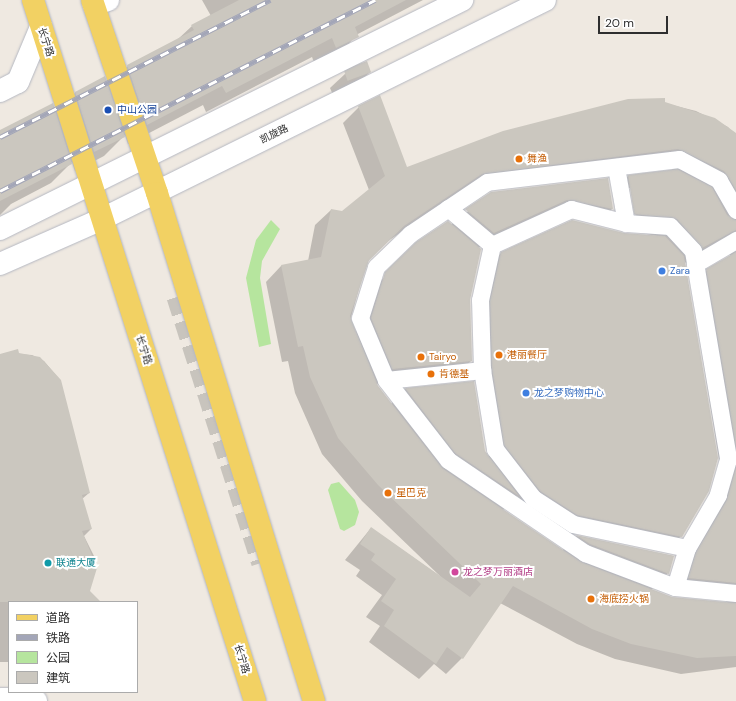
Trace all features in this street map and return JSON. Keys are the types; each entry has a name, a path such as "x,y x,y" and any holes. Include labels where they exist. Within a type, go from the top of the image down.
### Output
{"main road":[{"name":"长宁路","path":"33,0 255,701"},
{"path":"98,2 143,156 157,193 314,701"}],"street":[{"path":"0,230 143,156 462,0"},
{"name":"凯旋路","path":"0,264 102,220 545,0"},
{"path":"0,91 18,82 41,27"},
{"path":"736,210 719,180 679,159 487,182 410,234 376,267 360,318 386,380 448,460 585,553 675,586 736,593"},
{"path":"616,167 626,222"},
{"path":"448,208 492,245"},
{"path":"492,245 571,209 626,222 670,226 693,251 728,459 731,467 718,495 686,548 675,586"},
{"path":"695,264 736,240"},
{"path":"492,245 480,300 482,370 495,449 533,498 573,524 686,548"},
{"path":"386,380 482,370"},
{"path":"0,699 36,701"}],"green space":[{"path":"271,220 280,229 262,261 260,278 271,344 259,347 246,278 256,240"},
{"path":"339,482 355,500 359,512 355,525 344,531 340,529 328,490 331,484"}],"building":[{"path":"239,0 406,0 355,27 359,37 336,48 332,38 226,93 222,86 147,125 127,65 194,30 191,25"},
{"path":"367,61 371,72 348,81 344,70"},
{"path":"105,76 125,137 94,152 75,92"},
{"path":"380,95 407,167 503,131 628,99 665,98 665,102 715,118 736,133 736,190 724,171 678,149 482,174 404,226 369,260 350,316 378,386 442,468 581,562 672,597 736,603 736,656 697,658 631,644 592,629 513,586 463,659 447,647 436,664 384,626 394,610 381,601 396,579 371,560 375,554 360,544 371,527 470,597 481,584 378,485 338,438 310,377 303,346 298,347 281,265 321,257 331,209 342,211 385,176 358,106"},
{"path":"53,103 72,164 0,201 0,130"},
{"path":"677,169 712,187 727,215 736,220 736,230 702,248 677,219 634,214 628,175"},
{"path":"608,178 613,209 567,200 494,233 465,209 491,192"},
{"path":"572,220 624,233 665,236 684,256 718,458 709,491 682,537 577,515 540,491 504,445 492,369 490,301 501,252"},
{"path":"448,221 481,249 470,300 472,361 392,369 371,318 385,272 416,242"},
{"path":"736,252 736,446 706,269"},
{"path":"18,349 19,353 40,357 61,380 90,493 82,495 92,529 82,531 97,568 90,591 100,601 0,602 0,354"},
{"path":"474,381 485,451 519,496 455,453 405,388"},
{"path":"736,468 736,583 688,578 696,552 727,500"},
{"path":"576,535 674,556 669,574 590,544"}],"tunnel":[{"path":"175,297 260,563"}],"railway":[{"path":"0,137 270,0"},
{"path":"0,191 375,0"}],"place":[{"name":"中山公园","path":"108,110"},
{"name":"舞渔","path":"519,159"},
{"name":"Zara","path":"662,271"},
{"name":"港丽餐厅","path":"499,355"},
{"name":"Tairyo","path":"421,357"},
{"name":"肯德基","path":"431,374"},
{"name":"龙之梦购物中心","path":"526,393"},
{"name":"星巴克","path":"388,493"},
{"name":"联通大厦","path":"48,563"},
{"name":"龙之梦万丽酒店","path":"455,572"},
{"name":"海底捞火锅","path":"591,599"}]}
